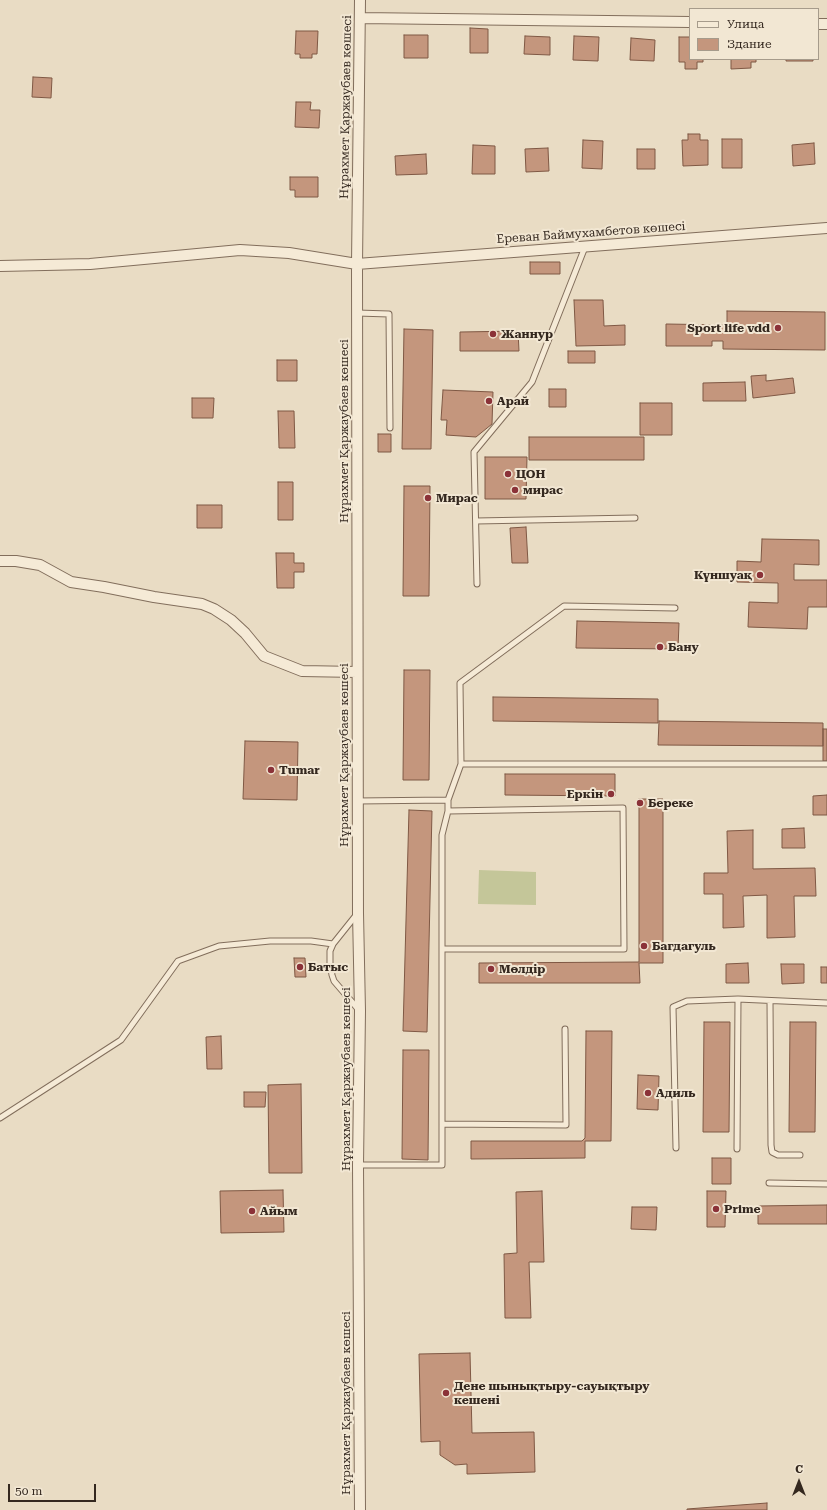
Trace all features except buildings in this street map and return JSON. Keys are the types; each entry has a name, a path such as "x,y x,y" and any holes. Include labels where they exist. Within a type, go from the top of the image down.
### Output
{"street":[{"name":"Нұрахмет Қаржаубаев көшесі","path":"360,0 357,264 357,672 360,1011 358,1165 360,1510"},
{"path":"360,18 689,22"},
{"name":"Ереван Баймухамбетов көшесі","path":"0,266 90,264 240,250 289,253 357,264 827,228"},
{"path":"0,561 16,561 40,565 71,582 104,586 154,598 202,604 214,609 231,620 245,633 264,656 302,670 357,672"}],"lane":[{"path":"477,584 474,452 532,382 585,247"},
{"path":"357,313 389,314 390,428"},
{"path":"476,521 635,518"},
{"path":"358,1165 442,1165 442,835 448,811 448,800 461,764 460,683 564,606 675,608"},
{"path":"461,764 827,764"},
{"path":"358,802 448,800"},
{"path":"442,949 624,949 622,808 448,811"},
{"path":"358,913 333,944 330,950 330,963 334,981 360,1011"},
{"path":"0,1118 121,1040 178,961 219,946 270,941 311,941 333,944"},
{"path":"737,1149 738,999"},
{"path":"676,1148 673,1007 687,1000 738,999 827,1003"},
{"path":"770,1001 772,1152 778,1155 800,1155"},
{"path":"442,1124 566,1125 565,1029"},
{"path":"769,1183 827,1184"}],"green space":[{"path":"479,870 536,872 536,905 478,904"}],"place":[{"name":"Sport life vdd","path":"778,328"},
{"name":"Жаннур","path":"493,334"},
{"name":"Арай","path":"489,401"},
{"name":"ЦОН","path":"508,474"},
{"name":"мирас","path":"515,490"},
{"name":"Мирас","path":"428,498"},
{"name":"Күншуақ","path":"760,575"},
{"name":"Бану","path":"660,647"},
{"name":"Tumar","path":"271,770"},
{"name":"Еркін","path":"611,794"},
{"name":"Береке","path":"640,803"},
{"name":"Багдагуль","path":"644,946"},
{"name":"Батыс","path":"300,967"},
{"name":"Мөлдір","path":"491,969"},
{"name":"Адиль","path":"648,1093"},
{"name":"Prime","path":"716,1209"},
{"name":"Айым","path":"252,1211"},
{"name":"Дене шынықтыру-сауықтыру кешені","path":"446,1393"}]}
